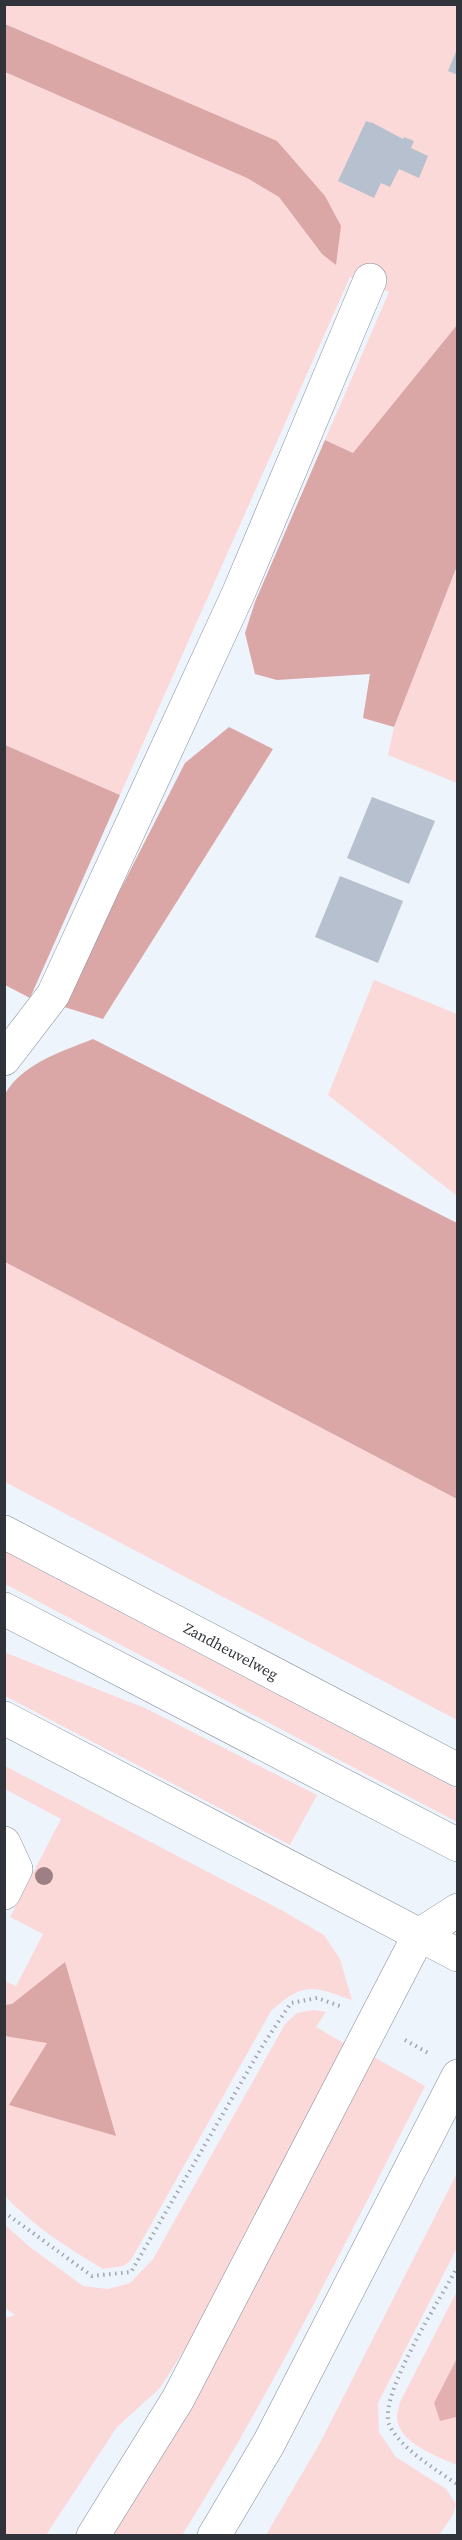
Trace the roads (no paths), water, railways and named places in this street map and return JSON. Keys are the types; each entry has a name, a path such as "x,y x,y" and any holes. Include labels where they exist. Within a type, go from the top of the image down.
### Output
{"main road":[{"path":"4,1059 53,995 239,592 370,280"},
{"name":"Zandheuvelweg","path":"4,1532 458,1770"},
{"path":"4,1609 458,1845"},
{"path":"4,1718 458,1955"},
{"path":"4,1843 16,1869 4,1893"},
{"path":"93,2535 178,2398 418,1935 458,1910"},
{"path":"214,2535 269,2443 446,2066"}]}
